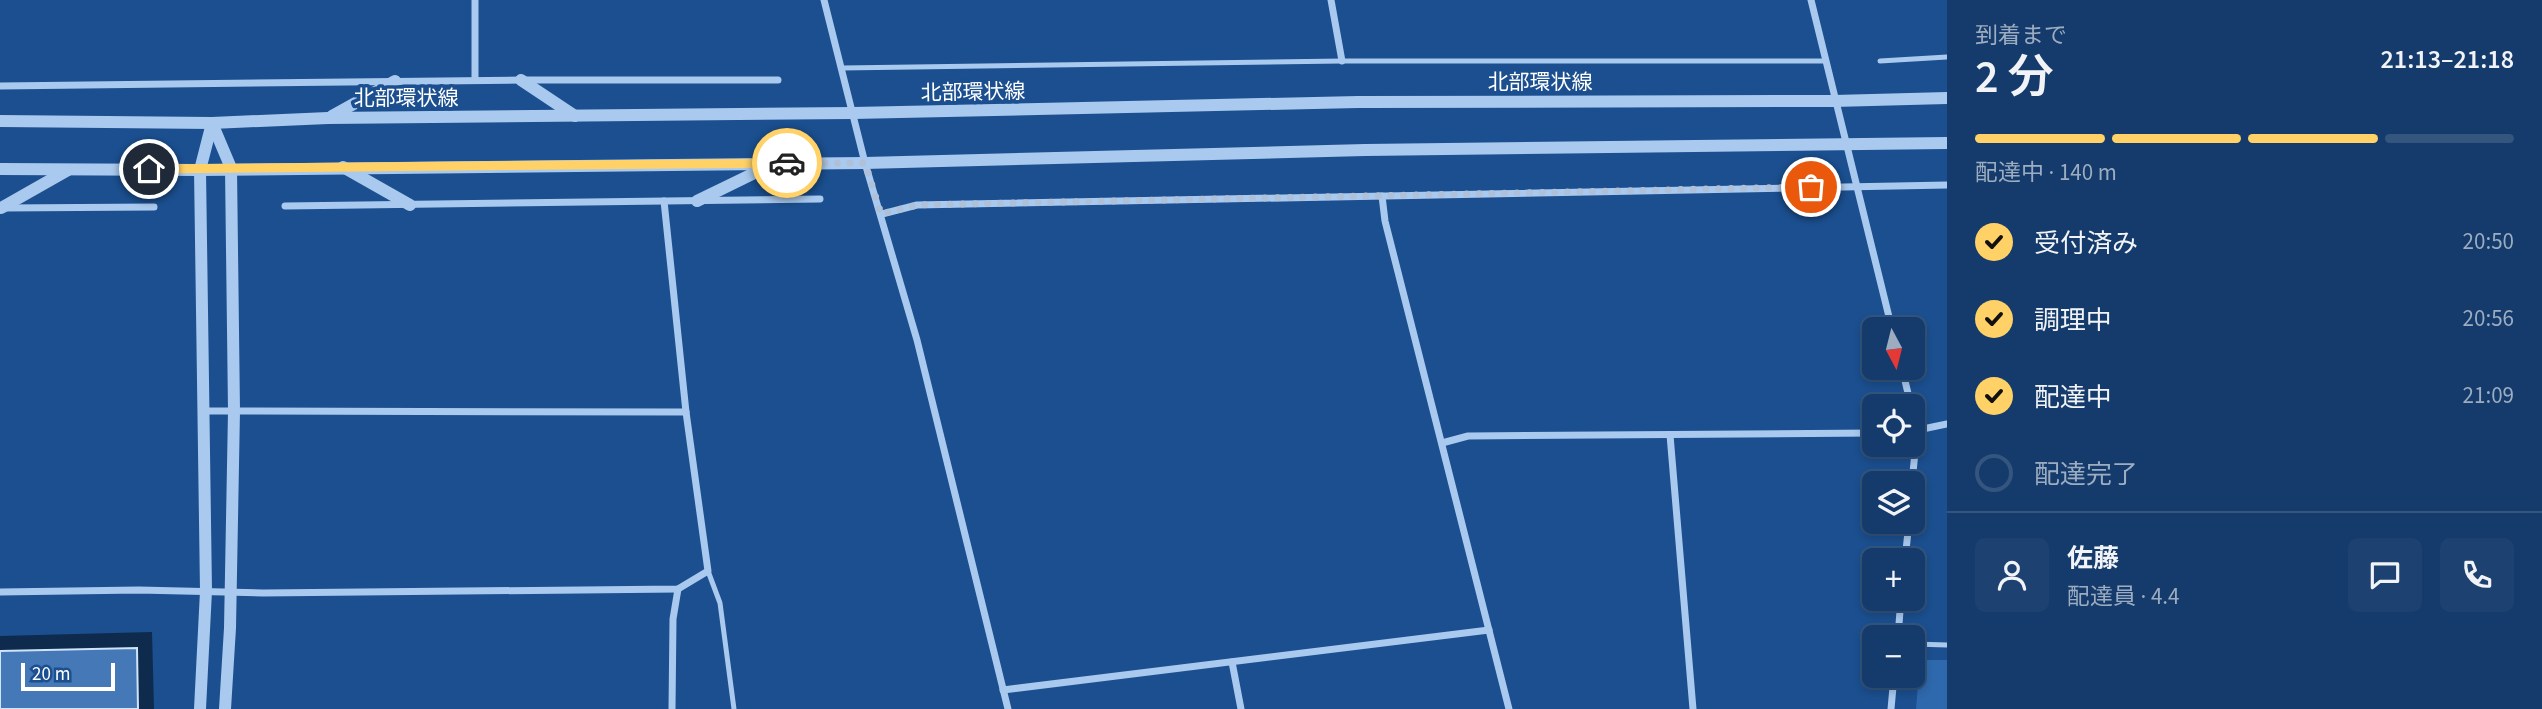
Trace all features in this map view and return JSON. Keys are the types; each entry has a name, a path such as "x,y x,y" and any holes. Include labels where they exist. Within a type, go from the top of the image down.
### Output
{"street":[{"path":"475,0 475,80"},
{"path":"824,0 865,163 917,340 1008,709"},
{"path":"1331,0 1342,61"},
{"path":"1811,0 1889,317"},
{"path":"0,86 475,80 778,80"},
{"path":"521,80 575,116"},
{"path":"328,118 396,81"},
{"name":"北部環状線","path":"0,121 212,123 328,118 853,113 1358,102 1834,101 1947,97"},
{"path":"212,123 231,168 234,411 231,593 225,709"},
{"path":"200,709 206,591 201,170 212,123"},
{"path":"0,169 201,170 865,163 1365,150 1947,143"},
{"path":"697,201 774,163"},
{"path":"342,167 410,205"},
{"path":"0,208 71,168"},
{"path":"881,214 917,205 1947,185"},
{"path":"1382,196 1385,221 1509,709"},
{"path":"285,206 820,199"},
{"path":"0,592 678,589 708,571 685,412 664,201"},
{"path":"0,208 154,207"},
{"path":"204,411 685,412"},
{"path":"1925,429 1947,425"},
{"path":"1442,443 1468,436 1862,433"},
{"path":"1670,435 1693,709"},
{"path":"672,709 673,619 678,589"},
{"path":"1003,690 1489,630"},
{"path":"1232,662 1241,709"},
{"path":"1891,709 1893,688"}],"lane":[{"path":"1880,61 1947,57"},
{"path":"842,68 1342,61 1826,61"},
{"path":"708,571 720,603 734,709"},
{"path":"1925,644 1947,645"}],"shaded area":[{"path":"1947,660 1947,709 1916,709 1918,688 1925,688 1925,662"}],"building":[{"path":"137,648 138,709 0,709 0,651"}],"way so far":[{"path":"787,163 865,163 881,214 917,205 1811,187"}],"route":[{"path":"149,169 787,163"}]}
